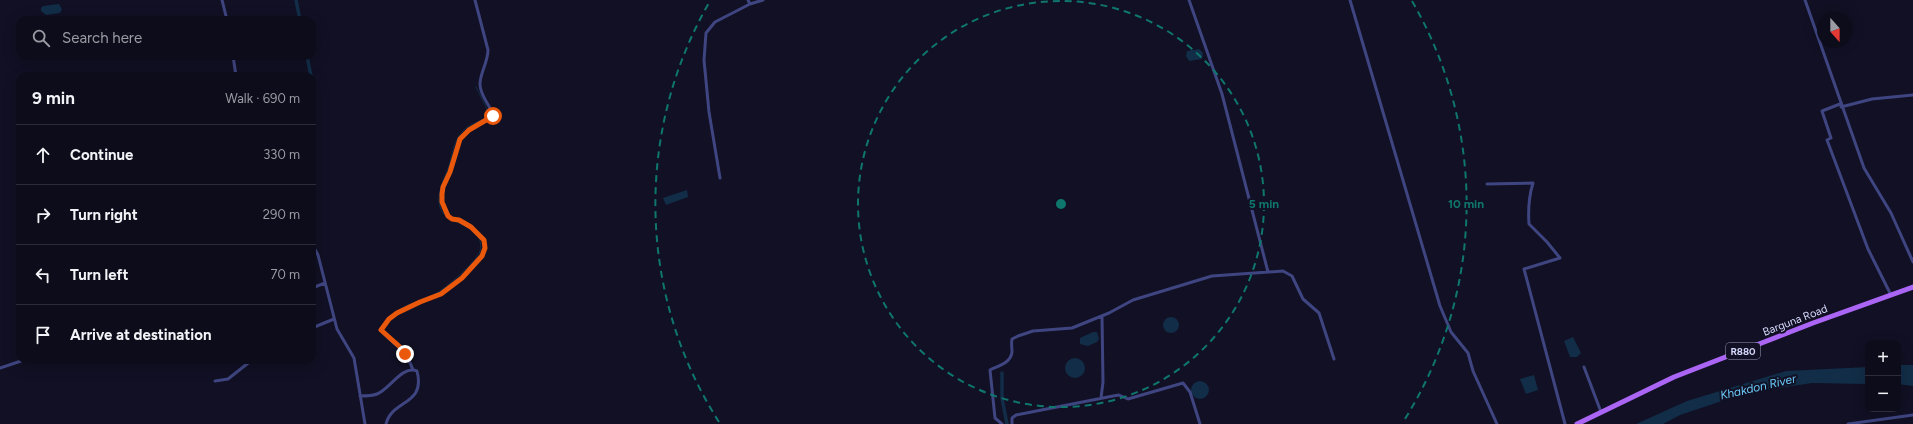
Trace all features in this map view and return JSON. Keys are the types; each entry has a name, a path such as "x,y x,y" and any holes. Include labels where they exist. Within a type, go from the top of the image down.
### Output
{"main road":[{"name":"Barguna Road","path":"1577,424 1674,377 1813,323 1913,287"}],"street":[{"path":"222,0 226,16"},
{"path":"413,370 410,360 400,347 381,330 389,319 397,313 441,294 448,289 479,261 485,248 484,240 476,231 459,220 452,219 448,216 442,202 443,187 450,172 460,139 469,130 493,116 481,91 480,84 488,56 488,50 475,0"},
{"path":"748,0 750,4"},
{"path":"720,178 709,112 704,60 706,33 715,22 750,4 763,0"},
{"path":"1189,0 1222,94 1268,272"},
{"path":"1350,0 1440,306 1451,332 1468,353 1473,371 1497,424"},
{"path":"1805,0 1864,168 1891,213 1913,262"},
{"path":"233,60 235,72"},
{"path":"1891,295 1868,248 1827,140 1831,138 1822,111 1841,105 1872,99 1913,95"},
{"path":"1486,184 1533,183 1530,199 1529,224 1560,258 1524,269 1565,424"},
{"path":"316,251 337,329 354,358 365,424"},
{"path":"1002,424 995,418 990,370 1009,359 1012,352 1012,339 1034,331 1072,328 1102,316 1133,300 1212,276 1283,271 1292,276 1303,299 1319,313 1334,359"},
{"path":"316,286 325,283"},
{"path":"1101,398 1103,382 1102,316"},
{"path":"316,326 334,319"},
{"path":"0,368 16,363"},
{"path":"215,381 228,379 247,364"},
{"path":"1584,367 1601,412"},
{"path":"360,396 377,394 405,371 417,371 420,380 419,389 416,394 392,414 386,424"},
{"path":"1012,424 1012,418 1016,415 1119,395 1128,399 1183,383 1190,392 1200,424"},
{"path":"1848,424 1913,415"}],"water":[{"path":"59,4 62,9 60,13 46,15 41,11 43,6"},
{"path":"1199,49 1203,53 1202,59 1189,61 1186,56 1187,51"},
{"path":"687,190 688,197 666,205 663,198"},
{"path":"1171,317 1177,319 1179,325 1177,331 1171,333 1165,331 1163,325 1165,319"},
{"path":"1093,332 1097,332 1099,339 1097,342 1088,346 1080,344 1080,338"},
{"path":"1573,337 1581,353 1577,357 1570,357 1564,341"},
{"path":"1075,358 1082,361 1085,368 1082,375 1075,378 1068,375 1065,368 1068,361"},
{"path":"1901,365 1913,365 1913,386 1901,384"},
{"name":"Khakdon River","path":"1865,367 1865,384 1812,383 1746,393 1680,415 1663,424 1636,424 1687,401 1786,371"},
{"path":"1534,375 1538,390 1526,394 1520,379"},
{"path":"1200,381 1206,384 1209,390 1206,396 1200,399 1194,396 1191,390 1194,384"}],"waterway":[{"path":"296,0 299,16"},
{"path":"308,60 310,72"},
{"path":"450,219 440,208 439,194 455,144 465,129 484,118 489,113 476,87"},
{"path":"453,220 471,229 475,234"},
{"path":"391,316 406,306 435,294 458,276 475,260 479,253 481,246 479,238"},
{"path":"383,334 380,331 386,321"},
{"path":"1002,373 1002,398 1007,424"}],"route":[{"path":"405,354 400,347 381,330 389,319 408,307 441,294 462,278 479,261 485,248 484,240 476,231 459,220 452,219 448,216 442,202 442,194 443,187 450,172 460,139 469,130 489,120 493,116"}]}
